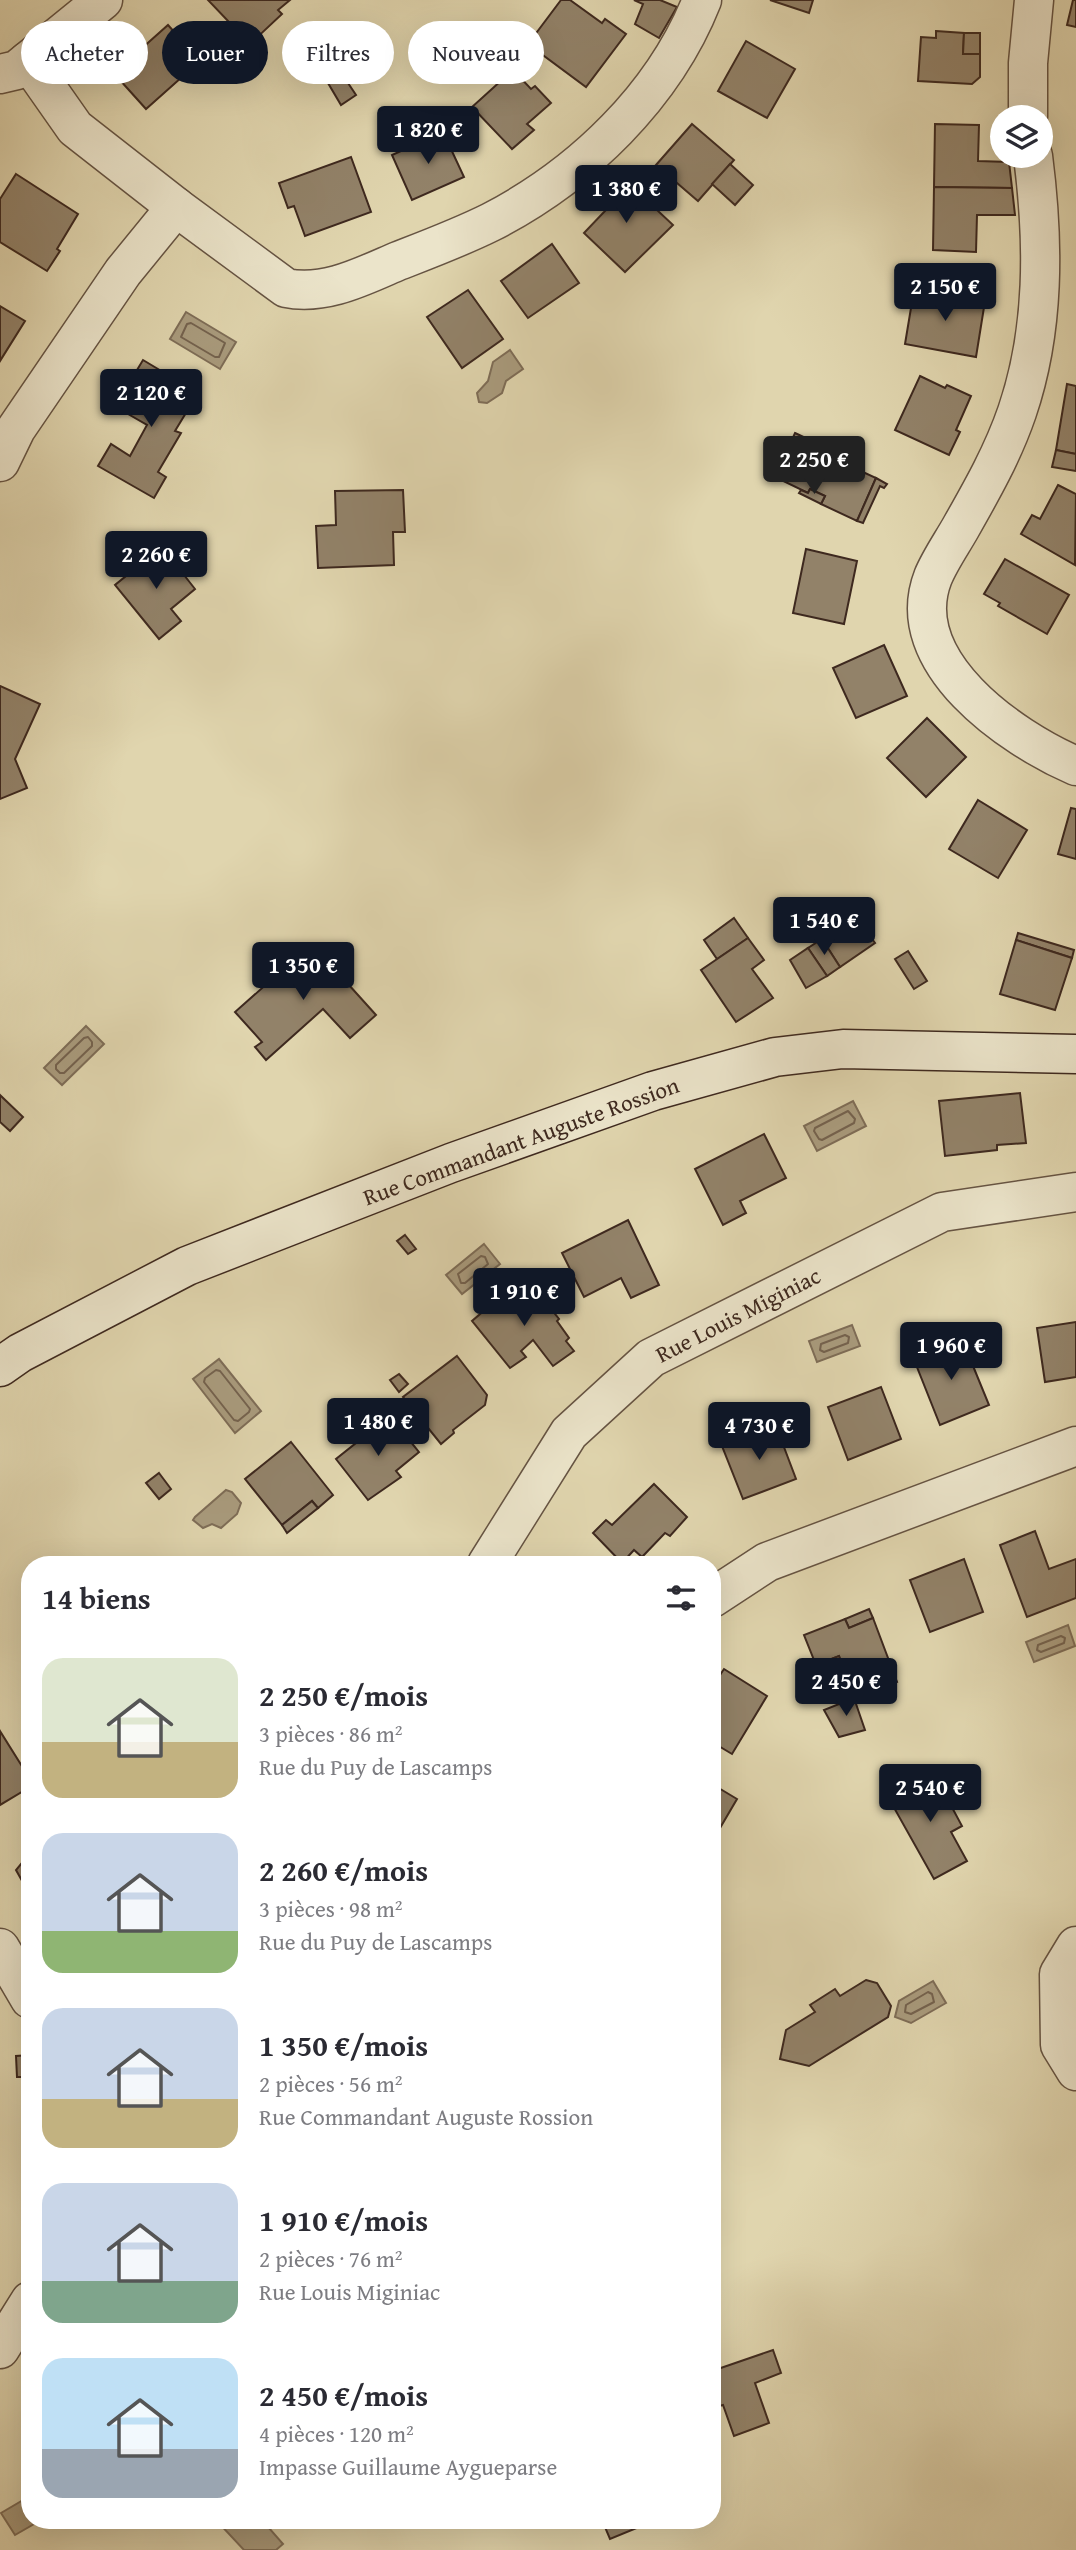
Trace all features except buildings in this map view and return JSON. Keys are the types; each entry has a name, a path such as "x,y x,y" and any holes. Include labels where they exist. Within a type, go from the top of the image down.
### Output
{"street":[{"path":"103,0 15,69 75,128 176,207 286,288 302,291 320,290 359,277 491,222 583,161 615,132 659,80 692,25 702,0"},
{"path":"1028,105 1028,63 1034,0"},
{"path":"1035,168 1041,285 1027,380 1007,441 987,482 933,575 927,596 928,622 939,654 967,691 1010,731 1046,753 1076,766"},
{"path":"0,462 16,429 123,272 176,207"},
{"name":"Rue Commandant Auguste Rossion","path":"7,1358 187,1266 451,1163 665,1088 775,1057 843,1049 1076,1054"},
{"name":"Rue Louis Miginiac","path":"492,1556 569,1433 651,1358 942,1212 1076,1192"},
{"path":"721,1592 767,1562 1076,1446"},
{"path":"1076,1945 1059,1974 1060,2045 1076,2071"},
{"path":"0,1948 21,1984"},
{"path":"0,2349 21,2315"}],"water":[{"path":"186,312 236,342 220,369 170,339"},
{"path":"510,350 523,369 506,381 502,393 487,403 479,402 477,393 488,381 493,362"},
{"path":"86,1026 104,1044 62,1085 44,1068"},
{"path":"853,1101 866,1126 817,1151 804,1126"},
{"path":"484,1244 500,1264 462,1294 446,1275"},
{"path":"852,1325 860,1346 817,1362 809,1341"},
{"path":"219,1359 261,1411 235,1433 193,1379"},
{"path":"226,1490 232,1492 241,1503 237,1514 221,1528 212,1524 203,1528 193,1520 195,1517"},
{"path":"1068,1625 1075,1646 1034,1662 1026,1642"},
{"path":"933,1981 946,2003 911,2023 895,2017 899,2001"},
{"path":"21,2501 21,2529 25,2529 15,2535 1,2513"},
{"path":"224,2529 270,2529 283,2544 276,2550 244,2550"}]}
